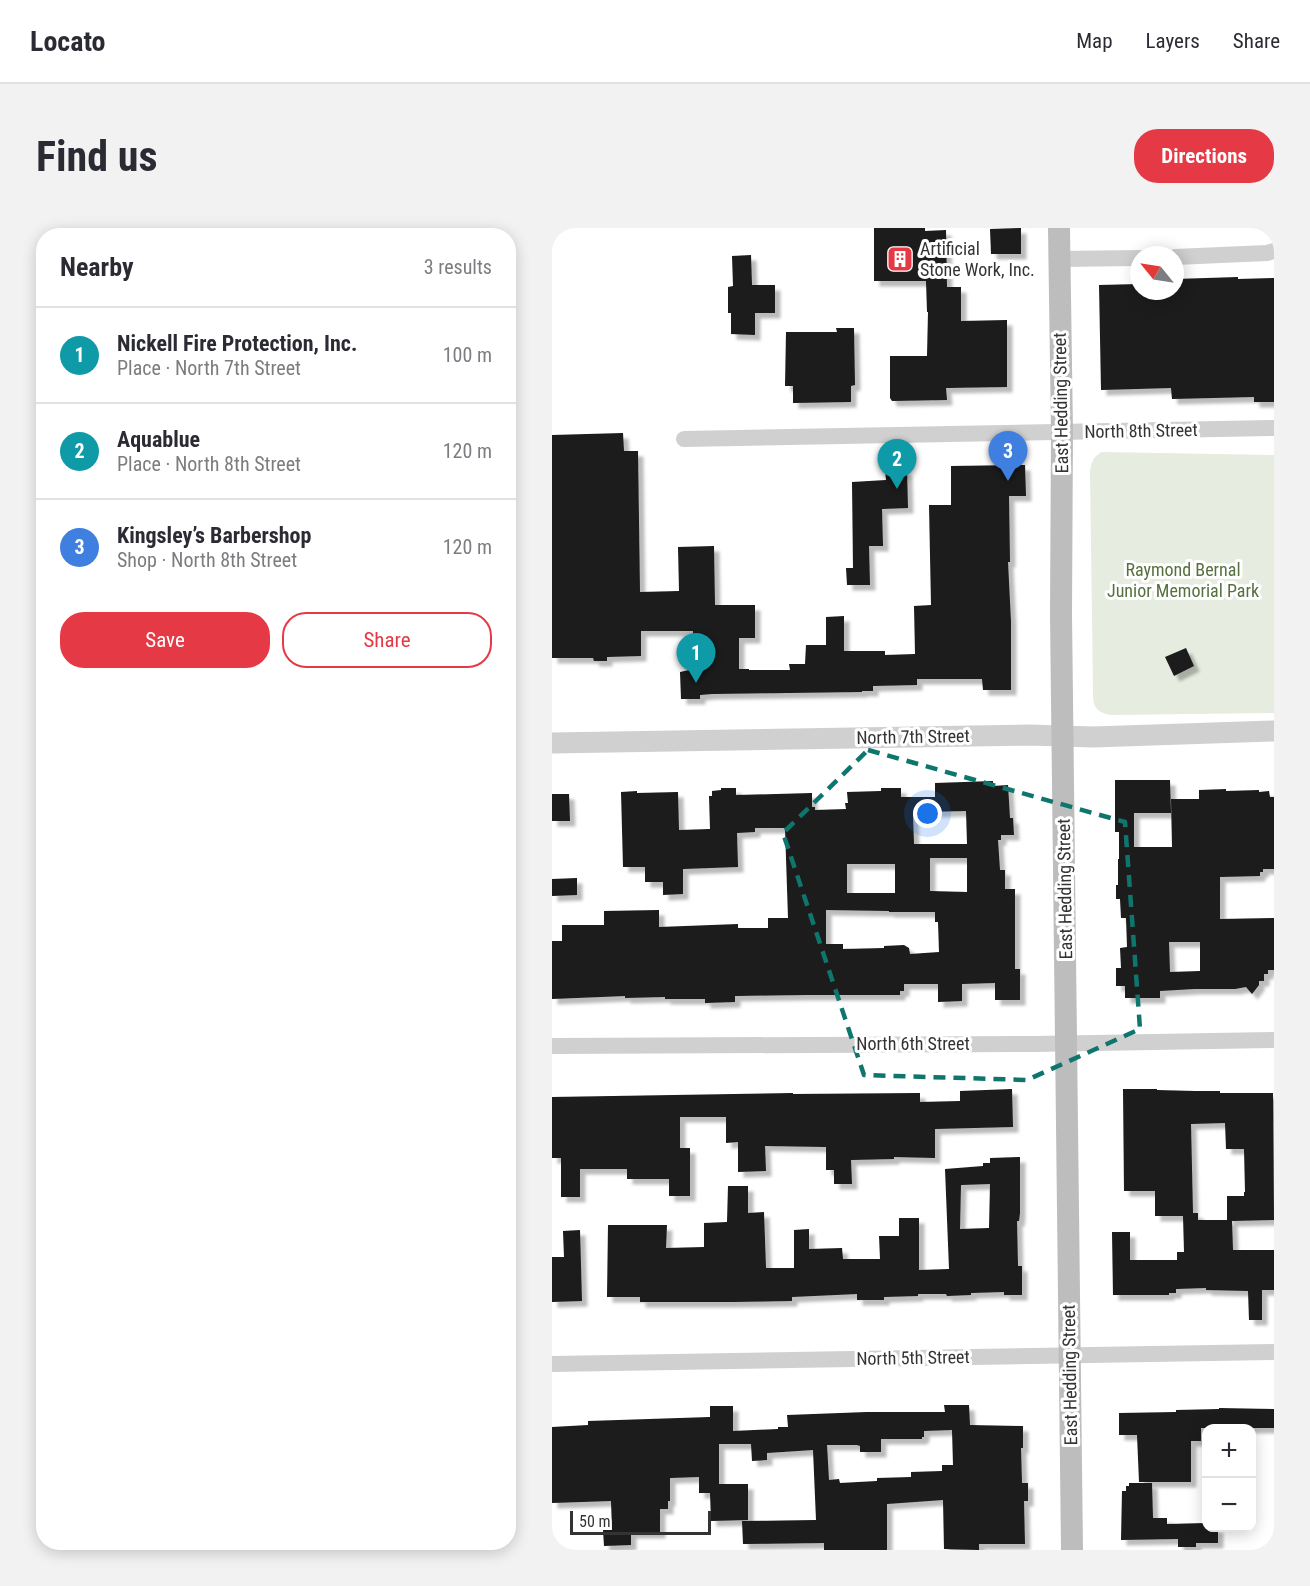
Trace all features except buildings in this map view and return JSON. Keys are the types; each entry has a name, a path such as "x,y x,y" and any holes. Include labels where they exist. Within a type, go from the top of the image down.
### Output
{"main road":[{"name":"East Hedding Street","path":"1059,228 1072,1550"}],"street":[{"path":"1184,257 1267,253 1274,250"},
{"path":"1059,259 1130,258"},
{"name":"North 8th Street","path":"684,439 1274,428"},
{"name":"North 7th Street","path":"552,743 1093,737 1274,731"},
{"name":"North 6th Street","path":"552,1046 1274,1040"},
{"name":"North 5th Street","path":"552,1364 1274,1352"}],"highlighted area":[{"path":"868,750 1125,822 1140,1029 1027,1080 864,1075 783,833"}],"green space":[{"name":"Raymond Bernal Junior Memorial Park","path":"1102,452 1274,455 1274,713 1110,715 1098,710 1094,704 1090,471 1093,460"}],"place":[{"name":"Artificial Stone Work, Inc.","path":"900,259"},
{"name":"Kingsley’s Barbershop","path":"1008,481"},
{"name":"Aquablue","path":"897,489"},
{"name":"Nickell Fire Protection, Inc.","path":"696,683"}]}
